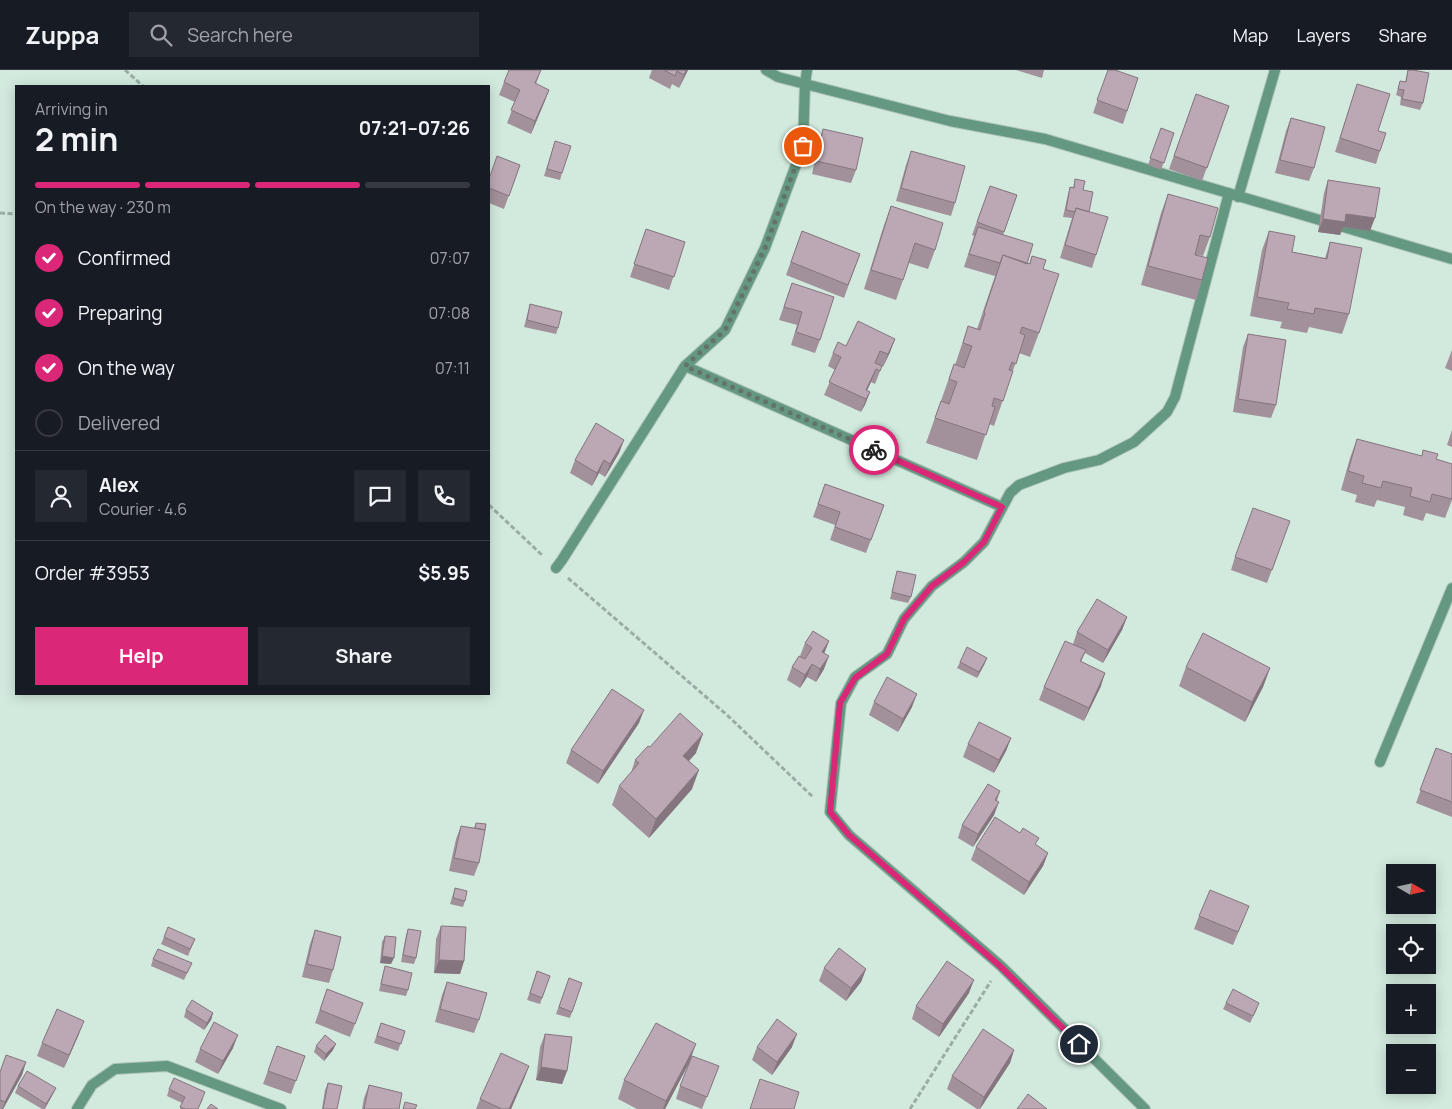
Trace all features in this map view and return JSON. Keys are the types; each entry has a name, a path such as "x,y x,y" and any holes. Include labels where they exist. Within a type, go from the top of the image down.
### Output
{"street":[{"path":"766,70 778,77 950,121 1045,139 1452,259"},
{"path":"556,568 685,366 725,330 765,248 803,146 807,70"},
{"path":"1145,1109 1000,966 849,835 830,812 840,703 855,678 887,654 904,619 932,586 964,562 984,542 1010,493 1019,486 1064,468 1099,460 1125,447 1134,442 1167,412 1175,397 1234,195 1275,70"},
{"path":"685,366 1002,507"},
{"path":"1380,762 1452,588"},
{"path":"77,1109 92,1084 115,1069 167,1066 281,1109"}],"path":[{"path":"125,70 142,85"},
{"path":"0,213 15,214"},
{"path":"490,506 556,568 727,715 830,812"},
{"path":"910,1109 1000,966"}],"building":[{"path":"509,70 541,70 535,83 549,90 535,121 511,110 520,90 504,82"},
{"path":"664,70 686,70 684,75 677,71 675,76"},
{"path":"1108,70 1115,70 1138,78 1127,111 1097,100"},
{"path":"1408,70 1429,73 1423,103 1402,99 1404,90 1398,89 1400,81 1406,82"},
{"path":"1357,84 1390,94 1378,131 1386,133 1380,151 1340,138"},
{"path":"1196,94 1229,106 1207,168 1174,156"},
{"path":"1291,118 1325,127 1314,168 1280,160"},
{"path":"1161,128 1174,133 1164,163 1150,158"},
{"path":"823,129 863,138 856,170 816,161"},
{"path":"555,141 571,146 562,173 547,169"},
{"path":"911,151 965,166 955,203 901,188"},
{"path":"497,156 520,165 509,196 490,188 490,176"},
{"path":"1075,179 1085,181 1083,190 1093,192 1089,212 1076,208 1075,212 1066,210 1070,187 1074,188"},
{"path":"1328,180 1380,188 1375,218 1346,214 1345,222 1323,219"},
{"path":"990,186 1017,195 1004,232 977,222"},
{"path":"1168,194 1218,208 1210,237 1200,235 1195,255 1208,258 1202,280 1148,266"},
{"path":"891,206 943,223 935,250 915,243 903,280 871,270"},
{"path":"1076,208 1108,217 1096,255 1065,245"},
{"path":"978,227 1033,244 1027,264 1003,255 1000,263 969,254"},
{"path":"646,229 685,242 674,277 634,264"},
{"path":"802,231 860,254 848,285 791,262"},
{"path":"1269,231 1295,236 1292,252 1327,259 1330,242 1362,248 1349,314 1315,308 1314,314 1287,309 1289,303 1257,297"},
{"path":"1003,255 1030,264 1032,256 1046,260 1043,269 1059,274 1039,333 1022,327 1020,333 1025,335 1016,364 1012,362 1009,370 1013,371 1003,401 994,398 992,406 995,407 986,435 935,418 941,401 949,404 957,382 949,379 954,364 964,368 972,346 963,343 968,326 980,330"},
{"path":"792,283 834,297 820,340 796,332 802,312 784,307"},
{"path":"530,304 562,312 558,328 527,320"},
{"path":"858,321 895,339 888,354 880,351 875,363 882,366 880,371 876,369 866,390 870,392 866,399 829,382 841,357 833,353 838,342 846,346"},
{"path":"1248,334 1286,340 1276,405 1238,399"},
{"path":"596,423 624,440 610,464 604,460 597,473 575,460"},
{"path":"1357,439 1422,456 1423,450 1438,454 1436,459 1452,464 1452,499 1432,494 1430,502 1410,496 1412,488 1383,481 1381,488 1362,483 1364,476 1348,471"},
{"path":"825,484 884,505 871,540 835,527 840,512 818,504"},
{"path":"1253,508 1290,521 1272,570 1235,557"},
{"path":"897,571 916,575 911,597 892,592"},
{"path":"1097,599 1127,617 1108,650 1077,632"},
{"path":"813,631 829,641 822,652 829,656 820,669 812,664 805,675 792,667 799,656 805,659 812,648 805,643"},
{"path":"1203,633 1270,668 1252,702 1186,667"},
{"path":"1065,641 1086,650 1080,661 1105,673 1089,708 1044,687"},
{"path":"967,647 987,658 979,672 960,662"},
{"path":"887,677 917,694 903,719 874,702"},
{"path":"612,689 644,710 603,771 571,750"},
{"path":"680,713 703,734 683,756 699,770 656,819 619,786 639,763 635,760 648,746 650,747"},
{"path":"979,722 1011,738 999,760 968,744"},
{"path":"1436,748 1452,754 1452,802 1420,790"},
{"path":"988,784 1000,791 995,800 999,802 978,834 962,825"},
{"path":"995,817 1020,833 1023,828 1039,838 1035,844 1048,853 1029,882 976,847"},
{"path":"476,823 486,824 485,830 475,828"},
{"path":"461,826 485,830 479,863 454,858"},
{"path":"455,888 467,891 465,901 453,898"},
{"path":"1210,890 1249,906 1238,932 1199,916"},
{"path":"441,926 466,927 464,961 439,960"},
{"path":"168,927 195,939 190,949 164,937"},
{"path":"408,929 421,931 416,958 403,955"},
{"path":"315,930 341,937 333,970 307,964"},
{"path":"385,936 396,937 394,958 382,956"},
{"path":"839,948 866,969 851,988 824,968"},
{"path":"158,949 192,963 187,973 153,959"},
{"path":"947,961 974,980 943,1024 916,1006"},
{"path":"385,966 412,973 408,990 381,984"},
{"path":"537,971 550,976 542,998 530,993"},
{"path":"569,978 582,983 572,1012 559,1007"},
{"path":"447,982 487,993 479,1020 440,1009"},
{"path":"327,989 363,1003 355,1024 320,1010"},
{"path":"1233,989 1259,1003 1253,1016 1226,1003"},
{"path":"192,1000 213,1013 207,1023 186,1010"},
{"path":"57,1009 84,1021 69,1055 42,1043"},
{"path":"777,1019 797,1034 777,1062 757,1047"},
{"path":"214,1022 238,1035 223,1061 200,1049"},
{"path":"381,1023 405,1031 401,1044 377,1036"},
{"path":"656,1023 696,1044 666,1101 624,1080"},
{"path":"983,1029 1014,1050 984,1097 952,1076"},
{"path":"545,1034 572,1037 567,1071 541,1067"},
{"path":"325,1035 336,1044 326,1054 316,1046"},
{"path":"277,1046 305,1056 296,1081 268,1071"},
{"path":"501,1053 529,1066 509,1109 502,1109 480,1099"},
{"path":"6,1055 26,1062 5,1102 0,1100 0,1072"},
{"path":"692,1056 719,1066 707,1097 680,1086"},
{"path":"27,1071 56,1088 46,1104 18,1086"},
{"path":"174,1078 205,1092 198,1109 180,1107 185,1097 169,1089"},
{"path":"760,1079 799,1092 794,1109 750,1109"},
{"path":"328,1083 342,1086 337,1109 323,1109"},
{"path":"369,1085 402,1093 399,1109 364,1109"},
{"path":"1028,1094 1047,1109 1017,1109"},
{"path":"405,1102 417,1105 415,1109 403,1109"},
{"path":"211,1104 218,1109 207,1109"}],"way so far":[{"path":"803,146 765,248 725,330 685,366 874,450"}],"route":[{"path":"874,450 1002,507 984,542 964,562 932,586 904,619 887,654 855,678 840,703 830,812 849,835 1000,966 1079,1044"}]}
